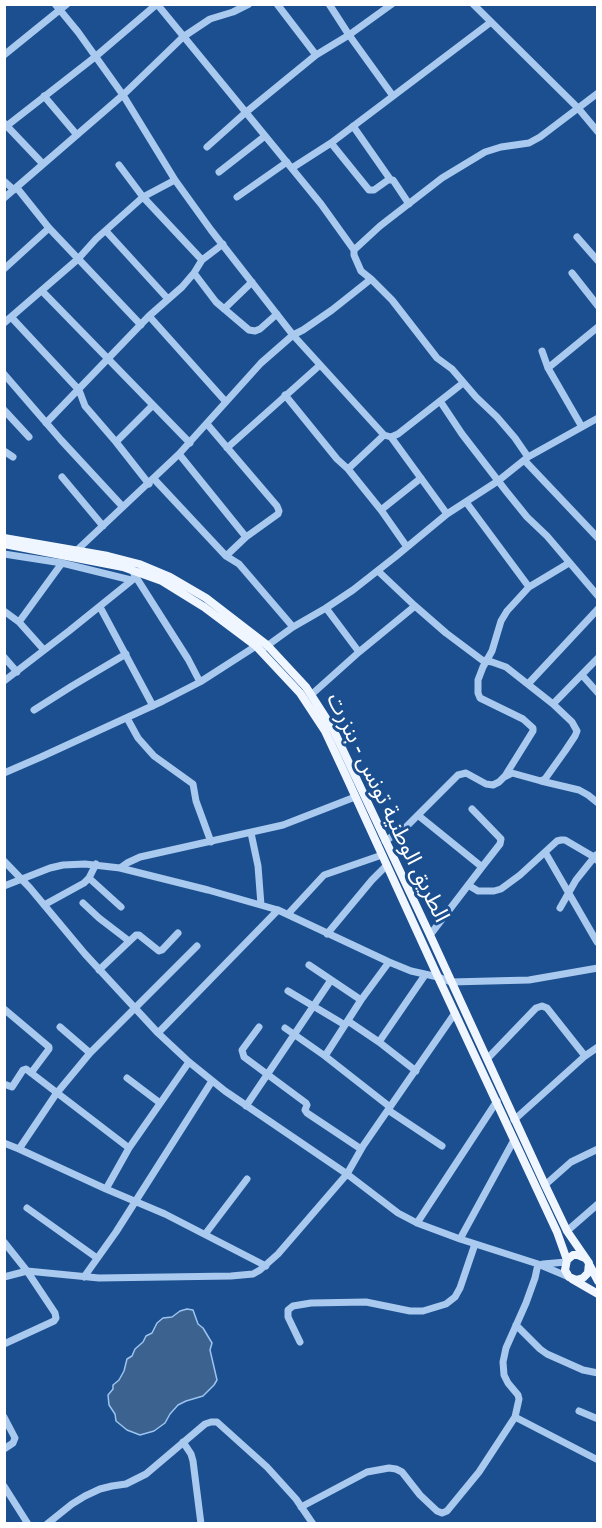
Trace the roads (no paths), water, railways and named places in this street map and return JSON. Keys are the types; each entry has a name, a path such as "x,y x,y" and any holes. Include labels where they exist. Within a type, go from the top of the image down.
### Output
{"main road":[{"name":"الطريق الوطنية تونس - بنزرت","path":"4,538 75,553 132,575 149,575 179,590 258,649 300,693 325,730 557,1232 566,1261"},
{"name":"الطريق الوطنية تونس - بنزرت","path":"4,544 108,556 139,564 170,577 206,598 267,645 311,695 333,729 567,1231 597,1281"},
{"path":"570,1278 576,1280 588,1273 587,1262 582,1256 573,1255 566,1261 565,1270 570,1278 597,1294"}],"street":[{"path":"4,56 57,8 67,4"},
{"path":"43,165 5,126 95,57 157,4 321,204 354,250 361,271 392,300 437,358 452,369 497,417 515,438 527,459 597,538"},
{"path":"4,198 123,95 183,37 210,19 249,4"},
{"path":"278,4 316,55"},
{"path":"329,4 393,96"},
{"path":"207,147 316,55 392,4"},
{"path":"473,4 578,108 597,132"},
{"path":"57,8 78,32 123,95 175,180 252,282 293,335 388,436 447,514"},
{"path":"237,197 289,165 331,143 491,22"},
{"path":"354,250 442,178 485,152 529,143 540,137 597,93"},
{"path":"44,96 77,135"},
{"path":"353,126 409,204"},
{"path":"219,172 265,136"},
{"path":"331,143 369,190 374,190 390,179"},
{"path":"119,165 143,197 202,260"},
{"path":"4,323 78,259 143,197 175,180"},
{"path":"4,181 15,189 48,228 141,325"},
{"path":"4,269 48,228"},
{"path":"106,231 168,299"},
{"path":"577,237 597,261"},
{"path":"46,423 149,316 194,273 202,260 223,244"},
{"path":"194,273 224,309 252,331 260,329 277,314"},
{"path":"572,273 597,306"},
{"path":"75,553 190,443 261,363 293,335 332,310 370,279"},
{"path":"224,309 252,282"},
{"path":"42,291 190,443"},
{"path":"149,316 226,402"},
{"path":"12,318 79,390 85,406 151,481 226,556 239,564 292,627"},
{"path":"548,368 597,327"},
{"path":"542,351 548,368 582,427"},
{"path":"227,448 320,365"},
{"path":"4,374 123,507"},
{"path":"348,469 388,436 398,434 464,383"},
{"path":"285,395 381,510 407,548"},
{"path":"440,401 498,481 597,596"},
{"path":"116,442 153,405"},
{"path":"4,410 29,436"},
{"path":"4,773 153,706 267,645 292,627 326,608 378,571 447,514 527,459 597,418"},
{"path":"207,424 279,511 226,556"},
{"path":"4,451 14,457"},
{"path":"179,454 246,537"},
{"path":"62,477 103,526"},
{"path":"381,510 421,478"},
{"path":"466,502 529,587"},
{"path":"4,554 132,575 188,659 200,682"},
{"path":"19,622 62,563"},
{"path":"385,841 419,816 451,780 458,776 466,773 486,784 493,785 504,777 533,728 523,719 480,698 478,680 507,611 529,587 569,563"},
{"path":"378,571 446,633 478,657 506,667 572,722 577,731 575,736 542,781"},
{"path":"4,681 100,607 132,575"},
{"path":"311,695 415,606"},
{"path":"100,607 153,706"},
{"path":"326,608 359,652"},
{"path":"528,684 597,609"},
{"path":"4,611 19,622 44,650"},
{"path":"34,711 126,654"},
{"path":"4,657 17,672"},
{"path":"553,704 597,658"},
{"path":"582,675 597,693"},
{"path":"127,718 136,736 149,751 193,784 196,801 211,842"},
{"path":"504,777 512,773 579,790 597,803"},
{"path":"120,868 127,862 140,857 283,825 355,797"},
{"path":"430,935 500,844 501,839 472,809"},
{"path":"419,816 482,867"},
{"path":"251,833 258,866 261,905"},
{"path":"468,885 477,891 501,889 557,841 563,839 596,857 576,880 560,908"},
{"path":"545,852 597,942"},
{"path":"288,914 324,874 382,855"},
{"path":"4,861 99,970 158,1033 212,1081 398,1213 417,1223 538,1264 570,1278"},
{"path":"44,905 84,883 96,864"},
{"path":"4,886 57,866 96,864 120,868 278,910 411,972 451,982 529,980 597,968"},
{"path":"327,934 387,865"},
{"path":"88,878 121,907"},
{"path":"83,903 129,941"},
{"path":"158,1033 278,910"},
{"path":"99,970 136,935 159,951 178,933"},
{"path":"19,1149 56,1094 90,1053 197,946"},
{"path":"325,1056 388,962"},
{"path":"309,965 361,1000"},
{"path":"379,1042 425,975"},
{"path":"246,1106 331,980"},
{"path":"288,991 379,1042 416,1071"},
{"path":"487,1059 536,1008 542,1006 547,1008 585,1056"},
{"path":"4,1009 49,1047 31,1073"},
{"path":"4,1277 27,1272 120,1278 253,1274 266,1266 278,1254 346,1174 456,1012"},
{"path":"60,1027 90,1053"},
{"path":"259,1027 242,1052 244,1057 306,1102 307,1113 361,1149"},
{"path":"285,1028 325,1056 389,1109 442,1146"},
{"path":"514,1120 597,1047"},
{"path":"106,1190 129,1148 189,1062"},
{"path":"4,1084 12,1087 25,1069 129,1148"},
{"path":"127,1078 160,1103"},
{"path":"84,1277 136,1201 212,1081"},
{"path":"417,1223 497,1101"},
{"path":"460,1239 514,1140"},
{"path":"4,1143 206,1233 266,1266"},
{"path":"545,1185 571,1162 597,1149"},
{"path":"206,1233 247,1179"},
{"path":"567,1231 597,1204"},
{"path":"27,1208 97,1258"},
{"path":"4,1242 56,1315 55,1320 4,1344"},
{"path":"300,1342 288,1317 288,1310 293,1306 311,1303 366,1302 410,1311 423,1311 446,1304 455,1297 460,1288 475,1244"},
{"path":"538,1264 566,1261"},
{"path":"302,1507 367,1472 389,1468 402,1472 420,1495 437,1511 442,1513 447,1511 485,1464 515,1417 519,1399 507,1383 503,1362 506,1348 535,1278 538,1264"},
{"path":"516,1325 547,1354 583,1370 597,1373"},
{"path":"579,1411 597,1419"},
{"path":"4,1417 15,1438 13,1443 4,1449"},
{"path":"515,1417 597,1460"},
{"path":"47,1524 85,1496 100,1489 126,1484 146,1474 205,1424 217,1422 267,1467 296,1499 313,1524"},
{"path":"183,1442 193,1461 201,1524"},
{"path":"4,1486 28,1524"}],"water":[{"path":"187,1309 193,1310 198,1324 212,1343 210,1350 217,1380 203,1396 178,1405 165,1423 154,1431 140,1435 127,1430 116,1421 115,1414 109,1405 108,1395 124,1371 127,1359 132,1356 146,1336 152,1333 157,1323 163,1318 172,1317"}]}
